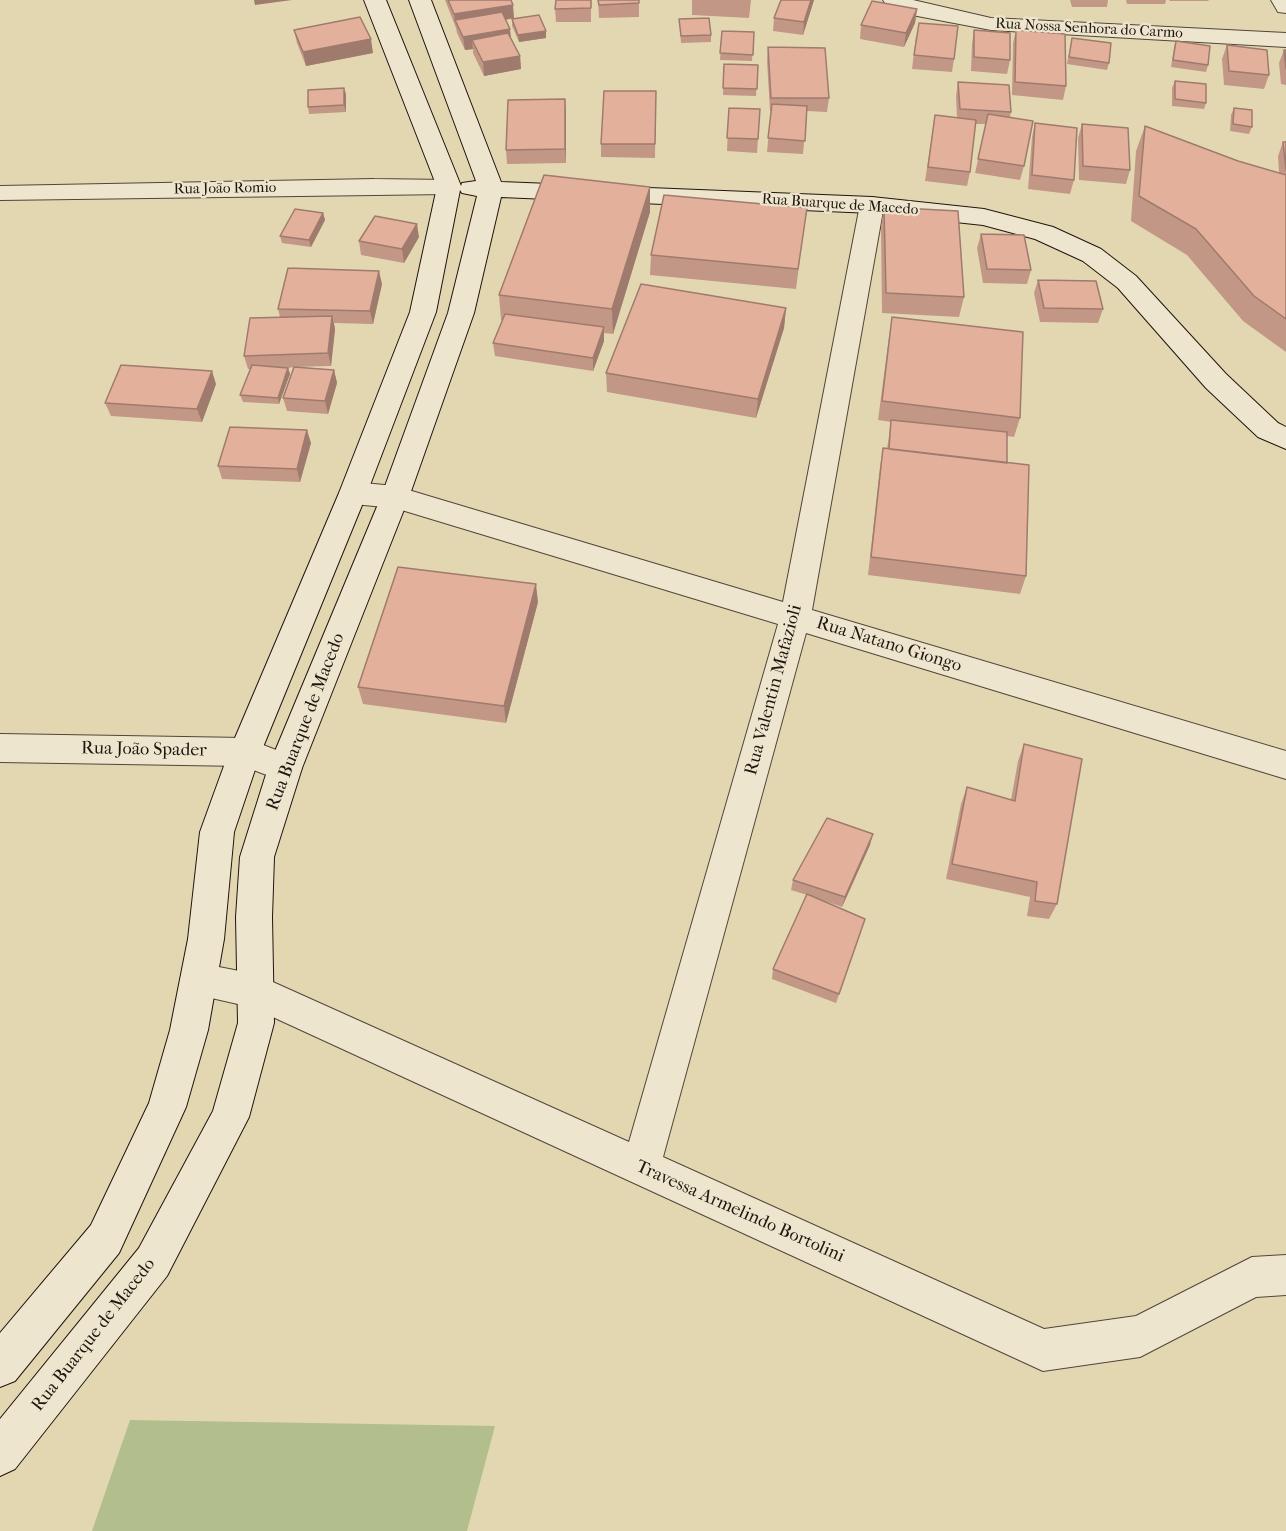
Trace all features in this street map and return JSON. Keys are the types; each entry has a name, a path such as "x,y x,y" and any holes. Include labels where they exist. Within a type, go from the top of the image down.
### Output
{"main road":[{"path":"0,1366 105,1239 167,1107 189,1030 206,939 217,832 245,752 353,493 423,312 449,188 375,0"},
{"path":"420,0 491,188"},
{"name":"Rua Nossa Senhora do Carmo","path":"894,0 920,10 991,24 1286,40"},
{"path":"985,0 991,24"},
{"path":"1282,0 1286,7"},
{"name":"Rua João Romio","path":"0,193 374,186 449,188"},
{"name":"Rua Buarque de Macedo","path":"449,188 872,205 984,217 1044,233 1092,255 1127,282 1216,381 1268,430 1286,439"},
{"name":"Rua Buarque de Macedo","path":"4,1442 153,1262 230,1117 256,1023 254,917 257,857 285,768 395,496 461,313 491,188"},
{"name":"Rua Valentin Mafazioli","path":"641,1167 795,617 872,205"},
{"path":"423,312 461,313"},
{"name":"Rua Natano Giongo","path":"353,493 395,496 1286,765"},
{"name":"Rua João Spader","path":"0,748 245,752 285,768"},
{"name":"Travessa Armelindo Bortolini","path":"198,980 255,991 1043,1350 1140,1336 1252,1277 1286,1275"}],"green space":[{"path":"130,1420 495,1426 467,1531 92,1531"}],"building":[{"path":"448,0 511,0 513,5 454,14"},
{"path":"556,0 591,0 591,8 555,9"},
{"path":"598,0 639,0 639,3 599,5"},
{"path":"781,0 811,0 804,22 774,18"},
{"path":"872,1 917,9 906,33 861,25"},
{"path":"502,12 510,29 463,37 455,20"},
{"path":"539,15 546,31 518,35 512,19"},
{"path":"360,17 371,39 303,52 294,30"},
{"path":"709,18 711,35 681,36 679,19"},
{"path":"919,23 958,26 954,59 914,55"},
{"path":"974,30 1010,33 1010,60 974,57"},
{"path":"1016,30 1065,34 1066,86 1015,82"},
{"path":"722,31 754,32 753,55 720,53"},
{"path":"508,33 520,56 483,62 472,40"},
{"path":"1072,38 1111,43 1109,63 1069,57"},
{"path":"1176,41 1210,46 1208,65 1173,60"},
{"path":"1227,45 1267,50 1269,75 1229,71"},
{"path":"768,47 825,48 829,98 771,98"},
{"path":"724,64 758,65 757,89 723,88"},
{"path":"1175,81 1206,84 1206,103 1175,99"},
{"path":"958,82 1009,85 1011,112 960,109"},
{"path":"344,88 344,105 308,107 308,90"},
{"path":"604,91 656,91 655,144 601,144"},
{"path":"565,99 565,149 506,150 508,100"},
{"path":"772,104 807,106 805,141 768,138"},
{"path":"729,108 760,109 758,139 727,138"},
{"path":"1234,108 1252,110 1252,127 1233,124"},
{"path":"988,114 1033,121 1024,166 978,159"},
{"path":"935,115 976,120 970,172 928,167"},
{"path":"1035,123 1077,128 1074,180 1032,175"},
{"path":"1082,124 1128,128 1130,170 1083,166"},
{"path":"1145,126 1238,161 1286,175 1286,319 1254,296 1196,229 1139,196"},
{"path":"1283,142 1286,142 1286,170"},
{"path":"544,175 650,187 612,309 499,295"},
{"path":"664,195 807,208 798,269 651,255"},
{"path":"884,207 958,211 964,297 886,293"},
{"path":"295,209 323,213 309,240 280,236"},
{"path":"375,216 417,224 402,249 359,241"},
{"path":"981,234 1024,235 1031,270 987,269"},
{"path":"288,268 379,271 370,311 278,309"},
{"path":"1038,280 1096,281 1103,309 1044,308"},
{"path":"641,284 786,308 758,399 606,373"},
{"path":"505,314 604,327 593,358 493,343"},
{"path":"332,316 328,353 244,356 250,318"},
{"path":"892,317 1023,332 1020,418 882,401"},
{"path":"121,365 212,371 197,409 105,403"},
{"path":"252,365 288,368 278,398 240,395"},
{"path":"294,367 334,370 325,401 283,398"},
{"path":"891,420 1007,432 1007,463 889,449"},
{"path":"230,427 307,430 297,469 218,466"},
{"path":"883,448 1029,465 1026,576 871,557"},
{"path":"398,567 536,584 504,706 358,687"},
{"path":"1024,744 1082,759 1057,904 1035,901 1037,882 952,864 967,787 1015,801"},
{"path":"827,818 873,834 845,897 793,880"},
{"path":"807,894 865,919 839,994 773,969"}]}
